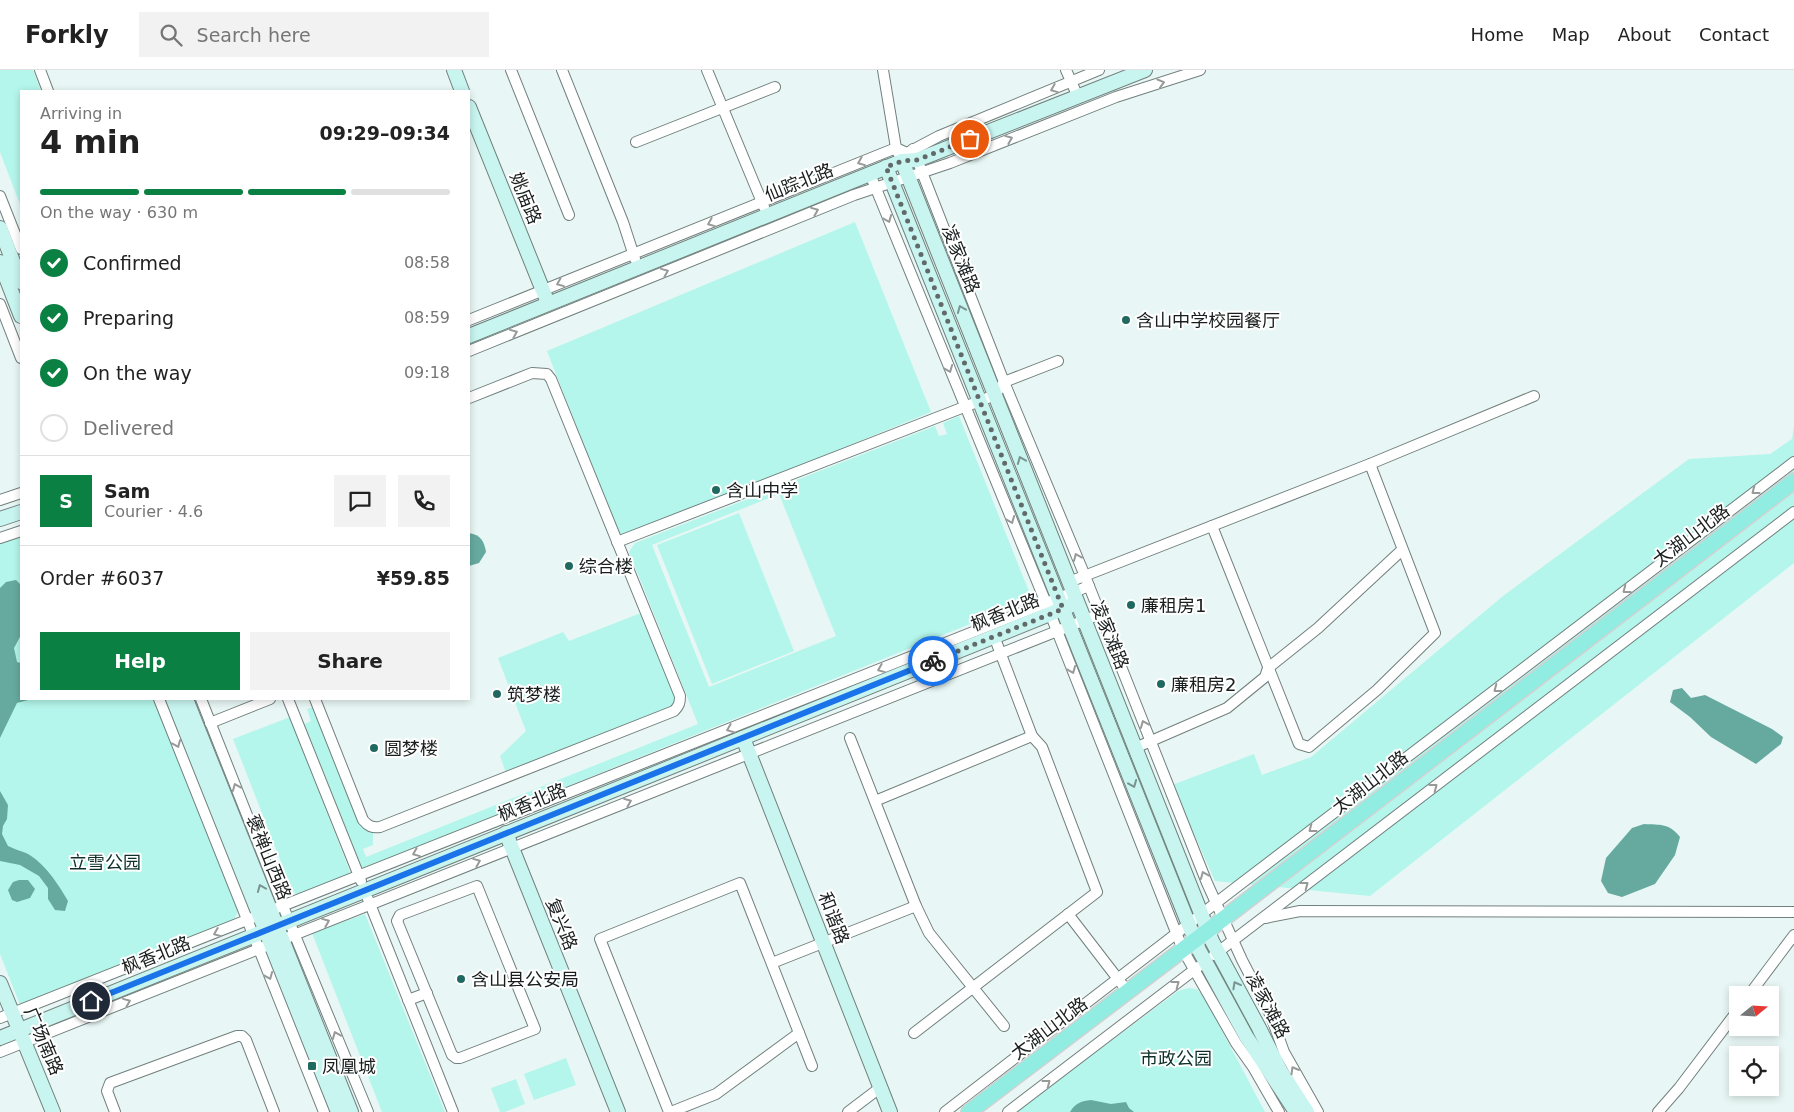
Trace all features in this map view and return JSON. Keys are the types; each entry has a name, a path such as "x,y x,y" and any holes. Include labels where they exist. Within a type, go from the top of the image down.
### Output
{"main road":[{"path":"454,70 462,90"},
{"name":"仙踪北路","path":"470,335 546,297 764,208 870,174 886,167 899,154 915,165 1144,70"},
{"name":"姚庙路","path":"470,110 546,297"},
{"name":"凌家滩路","path":"915,165 995,395 1212,941 1260,1028 1280,1070 1307,1112"},
{"name":"凌家滩路","path":"886,167 980,400 1063,629 1189,924 1194,955 1296,1112"},
{"path":"0,228 20,279"},
{"path":"0,262 20,313"},
{"name":"太湖山北路","path":"1228,929 1794,481"},
{"name":"太湖山北路","path":"985,1112 1194,955 1794,494"},
{"path":"0,519 20,512"},
{"name":"枫香北路","path":"0,1038 21,1036 271,928 994,636 1054,606 1073,592"},
{"name":"褒禅山西路","path":"173,700 271,928 338,1112"},
{"name":"褒禅山西路","path":"186,700 265,914"},
{"name":"和谐路","path":"743,738 890,1112"},
{"name":"复兴路","path":"506,833 618,1112"},
{"name":"褒禅山西路","path":"276,942 351,1112"},
{"name":"太湖山北路","path":"969,1112 1128,992 1194,955"},
{"name":"广场南路","path":"0,983 6,1016 21,1036 53,1112"}],"street":[{"path":"40,70 48,90"},
{"path":"511,70 569,215"},
{"path":"562,70 624,222 636,260"},
{"path":"707,70 764,208 899,154 883,70"},
{"path":"1066,70 1078,97"},
{"path":"1084,70 1092,91"},
{"path":"470,351 854,195 892,182 915,165 939,136 1099,70"},
{"path":"915,165 1200,70"},
{"path":"636,142 775,87"},
{"path":"915,165 1087,581 1216,903 1271,1016 1284,1052 1318,1112"},
{"path":"6,1016 359,876 1054,606 964,406 870,174"},
{"path":"0,196 20,246"},
{"path":"470,320 546,297"},
{"path":"0,304 20,355"},
{"path":"617,542 995,395 1004,382 1058,361"},
{"path":"315,700 363,820 374,828 674,711 678,707 680,696 551,379 547,374 532,373 470,398"},
{"path":"1073,592 1087,581 1212,526 1370,464 1534,396"},
{"path":"945,1112 1201,914 1794,462"},
{"path":"1212,526 1298,744 1309,747 1377,690 1435,634 1370,464"},
{"path":"0,500 20,493"},
{"path":"1262,919 1794,512"},
{"path":"0,538 20,531"},
{"path":"1135,748 1227,708 1265,677 1268,668 1318,628 1402,550"},
{"path":"0,1052 21,1036 276,942 1100,614"},
{"path":"1063,629 1177,933 1194,955 1236,1043 1280,1112"},
{"path":"914,1033 1097,892 1042,747 1032,736 994,636"},
{"path":"159,700 271,928 324,1112"},
{"path":"200,700 210,723 265,914"},
{"path":"210,723 268,700"},
{"path":"288,700 453,1112"},
{"path":"875,801 1032,736"},
{"path":"850,738 916,906 929,934 1004,1026"},
{"path":"799,1033 716,1094 670,1112 600,939 740,883 812,1066"},
{"path":"477,886 535,1029 456,1058 452,1055 426,993 397,921 400,915 477,886"},
{"path":"772,963 916,906"},
{"path":"1008,1112 1212,941 1228,929 1262,919 1300,911 1794,912"},
{"path":"1068,914 1128,992"},
{"path":"1756,986 1794,934"},
{"path":"276,942 368,1112"},
{"path":"408,1000 426,993"},
{"path":"1658,1112 1679,1088 1729,1022"},
{"path":"115,1112 107,1091 110,1083 237,1036 242,1036 246,1040 274,1112"},
{"path":"848,1112 881,1087"}],"green space":[{"path":"0,70 33,70 41,90 20,90 20,204 0,152"},
{"path":"855,222 931,412 624,537 618,533 547,351"},
{"path":"959,416 1032,599 362,869 302,725 311,721 307,709 313,707 359,822 373,832 373,845 363,849 366,857 698,724 629,552 635,543 935,426 939,436 947,434 943,423","holes":["779,494 836,636 709,687 652,545"]},
{"path":"1794,425 1794,563 1370,896 1215,881 1172,785 1254,754 1262,775 1311,757 1503,596 1689,459 1770,454 1792,439"},
{"path":"739,513 794,651 712,684 657,545"},
{"name":"立雪公园","path":"20,526 20,700 154,700 238,912 231,925 22,1010 0,954 0,533"},
{"path":"641,613 676,698 673,707 506,773 500,756 526,731 498,658 563,632 569,641"},
{"path":"290,717 352,877 299,897 292,890 233,739"},
{"path":"365,914 445,1112 382,1112 312,933"},
{"name":"市政公园","path":"1188,988 1197,989 1205,999 1265,1112 1016,1112 1178,991"},
{"path":"566,1058 576,1085 534,1100 524,1074"},
{"path":"516,1079 525,1104 505,1112 500,1112 491,1088"}],"shaded area":[{"path":"470,533 481,539 484,545 486,552 479,563 470,566"},
{"path":"16,580 20,584 20,637 14,648 17,662 20,663 20,700 28,700 17,703 0,738 0,588 6,582"},
{"path":"1682,688 1691,698 1705,695 1772,729 1783,737 1781,744 1756,764 1711,737 1690,717 1670,702 1673,690"},
{"path":"0,791 8,805 7,819 3,826 2,834 8,846 33,857 45,868 68,901 65,911 55,910 48,899 48,888 39,876 20,865 0,861"},
{"path":"1644,824 1668,827 1676,832 1680,837 1675,855 1655,884 1622,897 1608,893 1601,881 1606,858 1632,828"},
{"path":"28,880 35,889 30,898 17,902 12,900 8,890 13,882"},
{"path":"1091,1100 1111,1104 1126,1102 1134,1112 1070,1112 1079,1103"}],"way so far":[{"path":"933,661 1063,609 886,167 902,161 917,160 970,139"}],"place":[{"name":"含山中学校园餐厅","path":"1126,320"},
{"name":"含山中学","path":"716,490"},
{"name":"综合楼","path":"569,566"},
{"name":"廉租房1","path":"1131,605"},
{"name":"廉租房2","path":"1161,684"},
{"name":"筑梦楼","path":"497,694"},
{"name":"圆梦楼","path":"374,748"},
{"name":"含山县公安局","path":"461,979"},
{"name":"凤凰城","path":"312,1066"}],"route":[{"path":"91,1001 933,661"}]}
